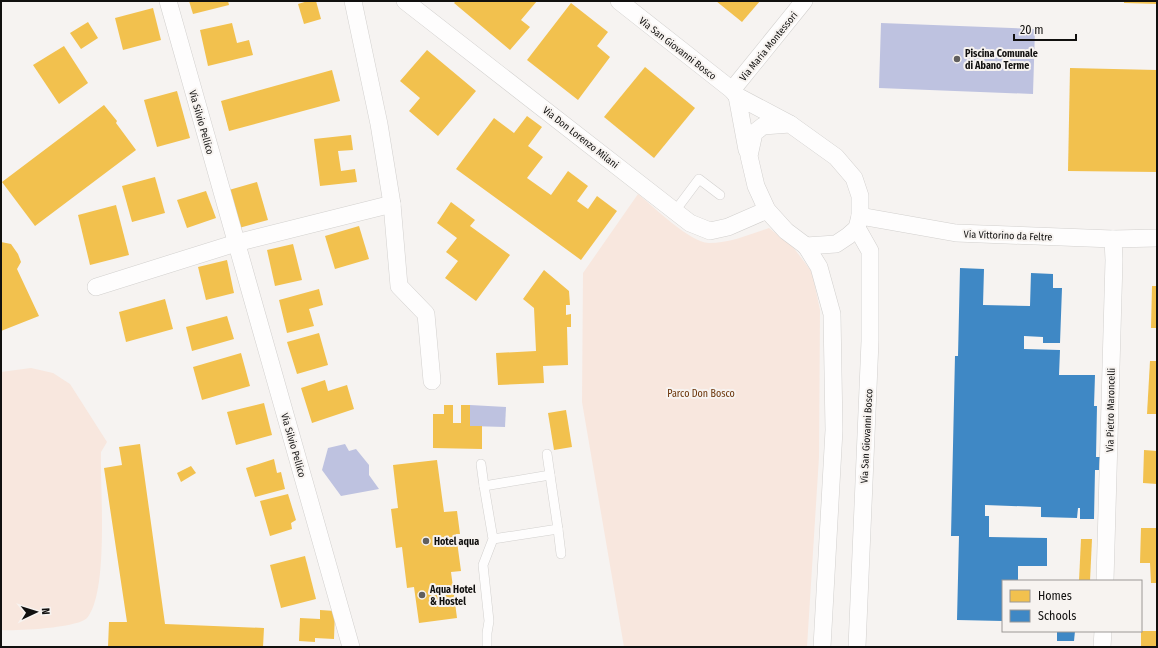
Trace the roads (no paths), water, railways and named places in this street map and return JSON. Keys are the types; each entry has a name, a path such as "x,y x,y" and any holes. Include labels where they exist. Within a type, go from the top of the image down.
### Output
{"street":[{"name":"Via Silvio Pellico","path":"168,1 352,647"},
{"path":"353,1 379,124 392,204 399,286 426,314 432,381"},
{"name":"Via Don Lorenzo Milani","path":"405,1 690,223 710,231 728,227 767,210"},
{"name":"Via San Giovanni Bosco","path":"619,1 735,93 790,124 836,157 854,178 860,196 858,222 870,251 870,342 857,647"},
{"name":"Via Maria Montessori","path":"735,93 804,1"},
{"path":"735,93 756,186 767,210 786,231 806,246 819,267 832,314 834,430 822,647"},
{"path":"749,156 754,133 763,126 790,124"},
{"path":"96,286 236,243 392,204"},
{"path":"806,246 836,244 848,236 858,222"},
{"name":"Via Vittorino da Feltre","path":"858,222 956,233 1113,239 1157,238"},
{"name":"Via Pietro Maroncelli","path":"1105,580 1114,260 1113,239"},
{"path":"1102,647 1103,632"}],"lane":[{"path":"675,211 699,179 720,195"},
{"path":"547,454 561,554"},
{"path":"481,464 493,539 483,565 489,621 487,647"},
{"path":"484,486 550,475"},
{"path":"493,539 558,529"}],"water":[{"name":"Piscina Comunale di Abano Terme","path":"881,23 1035,29 1033,94 879,88"},
{"path":"470,405 506,407 505,427 470,426"},
{"path":"345,444 349,451 356,449 369,465 369,475 379,489 341,496 322,470 328,448"}],"place":[{"name":"Piscina Comunale di Abano Terme","path":"957,59"},
{"name":"Hotel aqua","path":"426,541"},
{"name":"Aqua Hotel & Hostel","path":"422,595"}],"park label":[{"name":"Parco Don Bosco","path":"701,393"}]}
